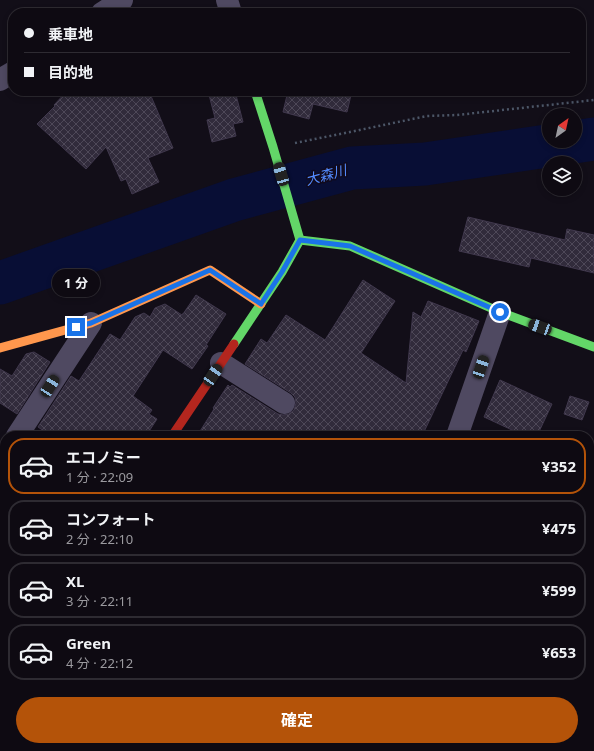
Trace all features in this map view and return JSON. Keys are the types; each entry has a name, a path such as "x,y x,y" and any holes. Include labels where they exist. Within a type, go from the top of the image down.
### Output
{"street":[{"path":"110,8 122,0"},
{"path":"175,431 282,272 299,236 258,96"},
{"path":"299,236 350,246 500,312 594,347"},
{"path":"0,348 91,323 210,270 261,304"},
{"path":"459,431 500,312"},
{"path":"20,431 91,323"},
{"path":"221,363 284,403"}],"path":[{"path":"273,147 428,116 457,115 594,100"}],"building":[{"path":"62,96 151,96 173,148 148,158 159,182 132,194 126,179 121,181 106,147 86,169 37,124 55,106 54,105"},
{"path":"209,96 236,96 243,122 233,124 236,136 212,142 207,120 215,118"},
{"path":"287,96 351,96 347,112 313,104 309,119 283,112"},
{"path":"468,217 565,240 567,229 594,235 594,273 531,258 529,267 459,251"},
{"path":"363,280 395,301 361,353 406,383 413,312 421,317 428,301 479,321 466,352 463,350 424,431 200,431 228,385 230,387 232,385 278,414 289,414 294,410 296,403 295,397 291,393 245,364 261,339 267,343 286,315 325,340"},
{"path":"196,295 226,314 206,345 208,346 192,369 163,350 133,396 152,410 149,414 157,419 149,431 44,431 38,427 71,376 79,381 110,334 120,340 135,317 144,313 150,317 155,308 165,304 182,315"},
{"path":"34,352 50,362 17,414 0,403 0,369 12,376 26,354"},
{"path":"500,380 552,404 539,431 514,431 484,417"},
{"path":"570,396 589,402 582,420 564,414"}],"waterway":[{"name":"大森川","path":"0,283 234,200 352,168 425,164 594,139"}],"traffic: fast":[{"path":"234,344 282,272 300,240 257,96"},
{"path":"300,240 350,246 500,312 594,347"}],"traffic: slow":[{"path":"0,348 91,323 210,270 261,304"}],"traffic: jam":[{"path":"175,431 234,344"}],"route":[{"path":"76,327 91,323 210,270 261,304 282,272 300,240 350,246 500,312"}]}
